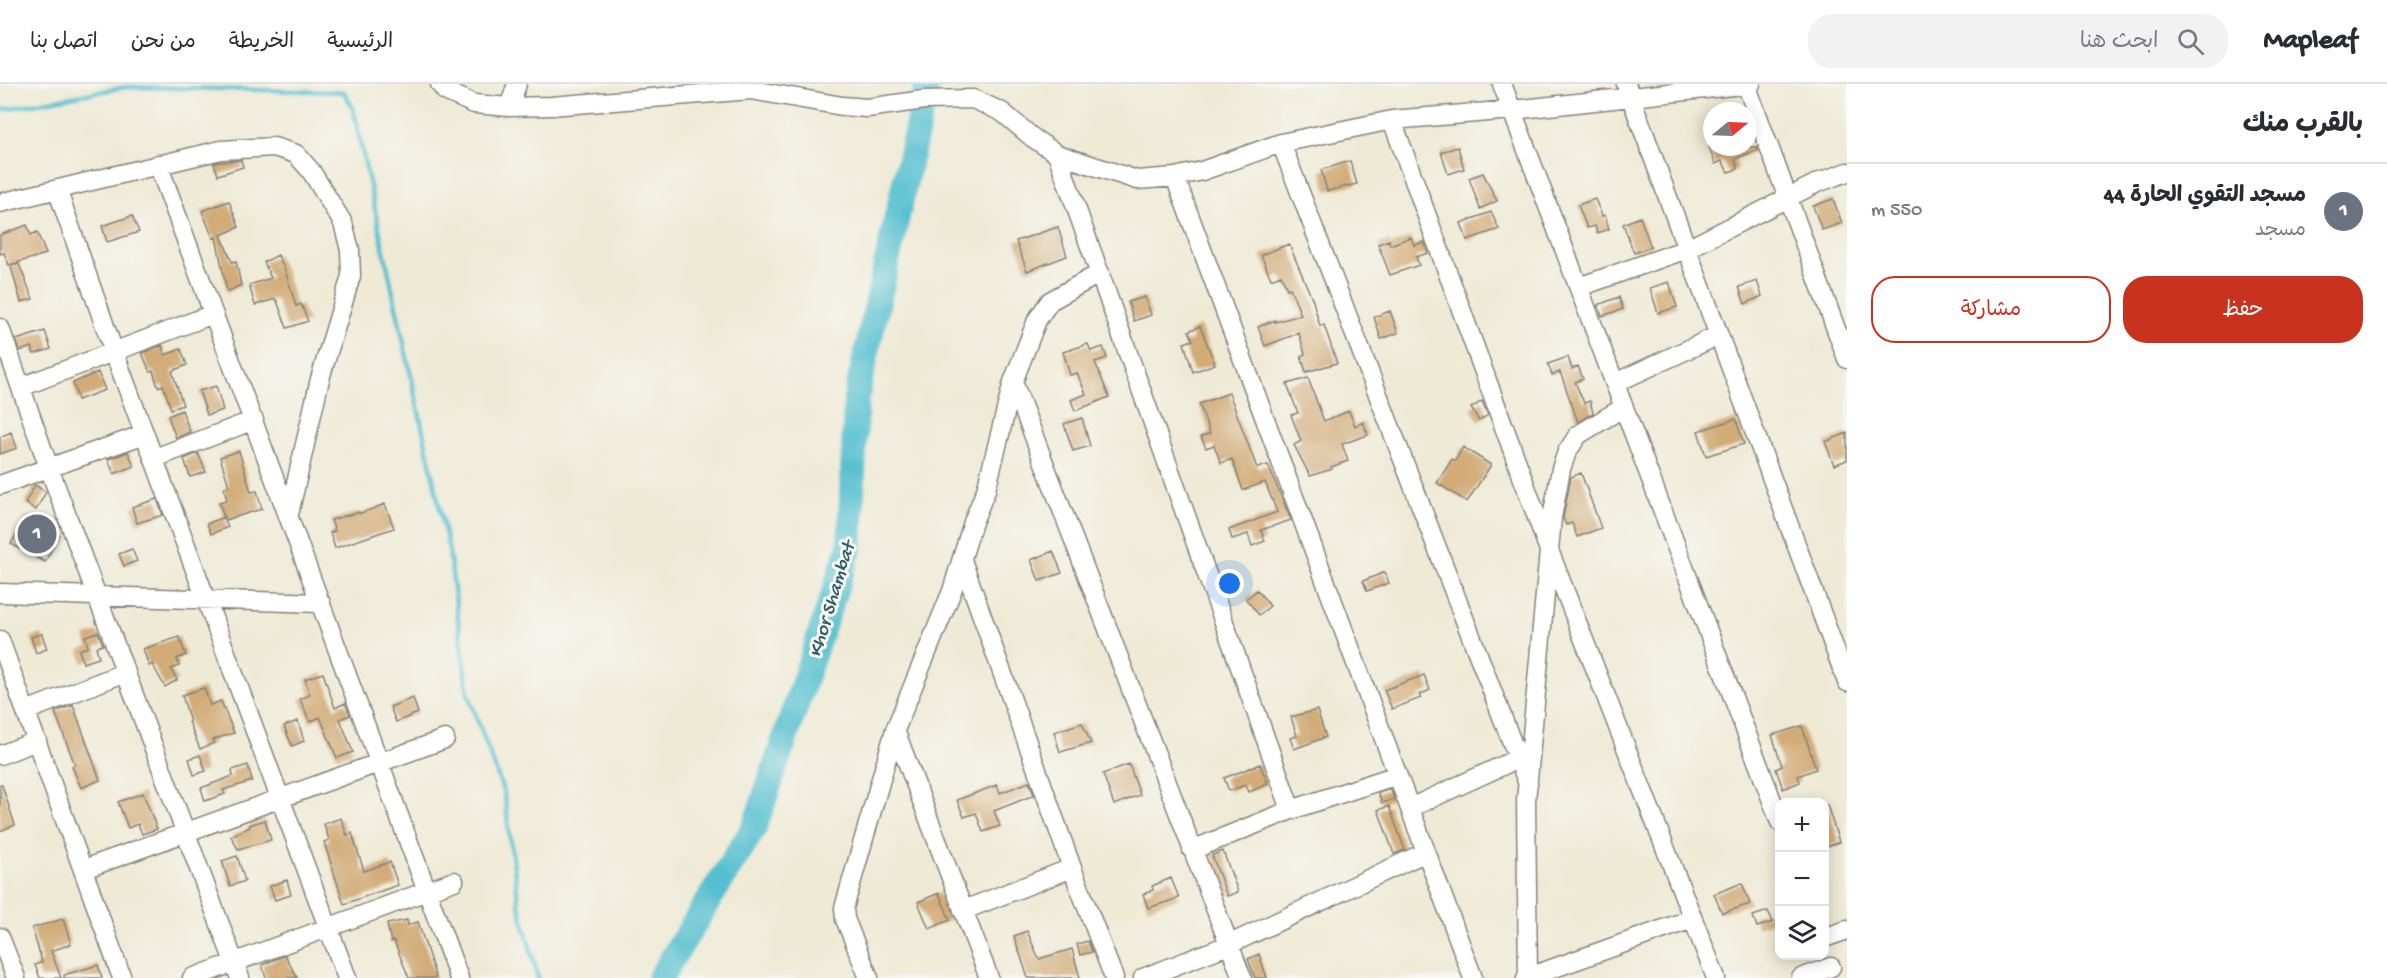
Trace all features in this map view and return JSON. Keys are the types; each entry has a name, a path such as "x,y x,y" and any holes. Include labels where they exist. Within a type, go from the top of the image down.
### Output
{"street":[{"path":"440,84 445,91 474,104 508,107 551,106 751,90 867,108 976,92 1033,138 1057,154 1137,180 1175,177 1202,171 1281,143 1392,120 1512,110 1628,90 1748,84 1847,359"},
{"path":"508,107 517,84"},
{"path":"1502,84 1775,811"},
{"path":"1628,90 1717,336 1847,682"},
{"path":"1392,120 1550,553 1716,978"},
{"path":"1281,143 1528,784"},
{"path":"0,203 221,150 274,147 296,154 311,171 343,223 350,250 351,276 320,379 289,514"},
{"path":"1057,154 1291,810"},
{"path":"158,164 459,978"},
{"path":"1579,287 1687,249 1788,198 1847,172"},
{"path":"1175,177 1473,978"},
{"path":"57,189 114,352 347,978"},
{"path":"869,978 845,919 844,908 895,730 962,560 973,522 986,490 1013,382 1037,320 1050,301 1100,273"},
{"path":"21,387 213,314"},
{"path":"0,328 49,468 237,970"},
{"path":"1615,383 1717,336"},
{"path":"1013,382 1242,978"},
{"path":"1624,407 1578,435 1567,452 1561,469 1552,518 1526,801 1527,978 1692,919"},
{"path":"155,458 254,420"},
{"path":"0,485 145,434"},
{"path":"962,560 1072,868 1114,978"},
{"path":"0,593 321,603"},
{"path":"0,640 4,664 26,711 122,978"},
{"path":"26,711 126,672"},
{"path":"895,730 989,978"},
{"path":"84,868 445,739"},
{"path":"0,755 37,741"},
{"path":"1410,808 1517,759"},
{"path":"1192,850 1291,810 1397,775"},
{"path":"1143,978 1228,945 1426,852"},
{"path":"964,910 1072,868"},
{"path":"192,978 237,970 328,928 454,881"},
{"path":"1829,936 1847,930"},
{"path":"0,937 16,978"},
{"path":"1801,978 1830,966"}],"building":[{"path":"1458,147 1464,169 1448,174 1441,152"},
{"path":"1712,156 1743,156 1735,159 1738,169 1728,172 1722,161 1715,164"},
{"path":"241,160 243,167 218,175 214,163"},
{"path":"1350,161 1357,184 1327,191 1321,170"},
{"path":"1483,173 1497,201 1480,209 1469,178"},
{"path":"1595,199 1602,216 1605,215 1609,229 1597,233 1595,226 1587,228 1578,205"},
{"path":"1833,199 1842,223 1822,230 1813,206"},
{"path":"229,201 239,227 221,235 232,262 236,261 241,285 227,292 216,237 213,238 202,211"},
{"path":"1491,212 1499,229 1467,240 1461,223"},
{"path":"132,216 139,232 107,242 102,226"},
{"path":"1640,217 1651,247 1634,253 1623,224"},
{"path":"27,225 31,235 37,232 46,254 9,265 4,253 0,254 0,235"},
{"path":"1058,227 1067,256 1027,271 1016,241"},
{"path":"1411,237 1414,245 1424,242 1428,253 1416,257 1419,265 1390,275 1378,244 1389,240 1390,245"},
{"path":"1289,244 1313,301 1320,326 1324,325 1337,363 1306,372 1301,356 1305,354 1299,333 1265,346 1258,327 1275,320 1275,322 1301,315 1290,288 1287,289 1281,275 1271,279 1261,255"},
{"path":"278,255 296,306 301,304 308,321 287,328 277,301 275,299 255,305 249,285 271,278 264,262"},
{"path":"19,264 33,299 21,302 11,267"},
{"path":"1757,281 1762,296 1745,304 1739,287"},
{"path":"1669,282 1677,307 1658,313 1650,288"},
{"path":"1145,297 1151,315 1134,321 1128,302"},
{"path":"1619,297 1623,309 1602,316 1598,305"},
{"path":"1390,311 1398,333 1381,339 1374,317"},
{"path":"1200,326 1215,364 1193,372 1184,343 1193,340 1189,331"},
{"path":"45,331 51,349 34,354 32,347 20,351 16,340"},
{"path":"1088,344 1091,351 1103,347 1107,358 1095,362 1109,397 1075,411 1071,400 1086,394 1077,373 1070,375 1063,352"},
{"path":"162,345 165,355 181,349 187,365 172,371 183,405 171,409 163,385 158,387 153,371 150,372 142,353"},
{"path":"1568,357 1572,369 1578,366 1583,379 1575,382 1584,403 1590,401 1593,413 1578,422 1560,372 1552,375 1548,364"},
{"path":"98,372 105,390 78,400 73,383"},
{"path":"1308,378 1324,421 1349,411 1355,426 1363,422 1368,435 1342,444 1348,461 1310,476 1294,445 1301,441 1291,415 1298,413 1287,384"},
{"path":"216,386 223,410 207,415 199,391"},
{"path":"1229,393 1257,468 1268,465 1291,520 1261,530 1265,541 1252,546 1248,534 1232,539 1229,530 1277,512 1265,482 1243,490 1232,459 1221,463 1214,445 1206,448 1201,437 1210,433 1199,404"},
{"path":"1482,401 1488,415 1479,421 1471,408"},
{"path":"182,410 190,432 176,438 168,416"},
{"path":"1082,418 1090,446 1073,451 1064,424"},
{"path":"1736,419 1744,444 1706,456 1698,431"},
{"path":"11,432 17,448 0,454 0,437"},
{"path":"1847,433 1847,460 1834,465 1825,442"},
{"path":"1463,447 1491,465 1467,502 1437,483 1452,459 1455,461"},
{"path":"239,451 251,492 257,491 262,509 225,520 219,502 227,500 224,488 229,486 220,457"},
{"path":"128,452 134,466 114,474 108,459"},
{"path":"198,453 206,472 190,477 184,459"},
{"path":"1581,473 1601,528 1577,537 1572,523 1566,525 1563,518 1571,477"},
{"path":"35,485 46,492 36,510 25,503"},
{"path":"157,499 163,515 137,523 132,507"},
{"path":"385,504 394,528 335,548 330,533 335,531 331,520 359,512 359,514"},
{"path":"26,517 59,535 45,562 11,544"},
{"path":"223,517 228,527 211,534 207,524"},
{"path":"132,549 137,561 124,566 119,554"},
{"path":"1053,551 1062,573 1039,581 1031,560"},
{"path":"1385,572 1389,583 1367,591 1363,581"},
{"path":"1257,590 1270,606 1259,615 1246,599"},
{"path":"98,632 103,645 96,647 99,658 83,663 79,650 88,647 85,636"},
{"path":"42,634 47,649 36,653 31,637"},
{"path":"179,637 186,655 177,659 179,666 171,669 177,680 165,687 152,664 149,666 143,649"},
{"path":"323,673 335,708 345,703 350,715 340,719 353,752 337,758 320,717 310,722 300,699 310,695 305,679"},
{"path":"1424,675 1430,690 1419,695 1421,698 1392,709 1384,690"},
{"path":"204,688 210,705 221,701 234,733 212,740 214,743 200,749 189,722 182,695"},
{"path":"413,698 418,713 396,722 390,707"},
{"path":"73,705 100,780 81,788 55,712"},
{"path":"1317,710 1326,737 1294,749 1290,738 1297,736 1291,717"},
{"path":"298,721 304,741 292,746 284,726"},
{"path":"1082,723 1091,743 1060,752 1054,732"},
{"path":"1802,726 1816,769 1798,776 1800,782 1783,789 1776,769 1782,766 1772,735"},
{"path":"200,755 206,771 194,775 189,759"},
{"path":"1129,764 1140,795 1114,805 1103,774"},
{"path":"1260,764 1268,784 1249,792 1246,785 1229,791 1224,778"},
{"path":"248,765 252,781 223,790 225,794 205,801 201,788 233,776 232,770"},
{"path":"1029,782 1034,795 994,811 1000,826 983,832 976,813 964,817 957,800 997,785 1000,793"},
{"path":"0,785 2,785 15,825 0,831"},
{"path":"1391,789 1394,799 1382,803 1378,793"},
{"path":"143,793 157,829 142,834 138,824 128,828 118,802"},
{"path":"1389,806 1405,850 1394,854 1378,810"},
{"path":"1829,811 1839,842 1829,846"},
{"path":"341,818 347,835 352,833 364,871 390,862 398,885 344,904 324,842 329,840 324,824"},
{"path":"265,820 271,840 238,849 231,836 250,827 249,825"},
{"path":"1223,851 1238,892 1227,896 1212,855"},
{"path":"237,856 245,881 230,886 222,861"},
{"path":"1171,878 1179,898 1148,908 1143,894 1153,890 1152,886"},
{"path":"287,880 291,895 275,900 270,886"},
{"path":"1742,883 1750,904 1722,913 1714,894"},
{"path":"939,893 950,920 929,929 918,902"},
{"path":"1768,911 1773,922 1757,927 1753,916"},
{"path":"63,919 71,944 51,951 61,978 40,978 35,965 42,962 32,928"},
{"path":"407,920 408,925 418,922 436,978 409,978 394,941 391,942 387,924"},
{"path":"1027,931 1039,959 1072,949 1080,978 1028,978 1014,936"},
{"path":"1088,941 1092,952 1080,955 1077,944"},
{"path":"1259,954 1267,978 1255,978 1248,959"},
{"path":"285,955 297,978 266,978 262,965"},
{"path":"98,965 102,978 64,978 64,975"}],"waterway":[{"name":"Khor Shambat","path":"660,978 755,826 850,546 856,399 927,84"},
{"path":"0,110 126,87 344,92 353,108 449,551 468,694 504,793 519,905 538,978"}],"place":[{"name":"مسجد التقوي الحارة 44","path":"37,534"}]}
